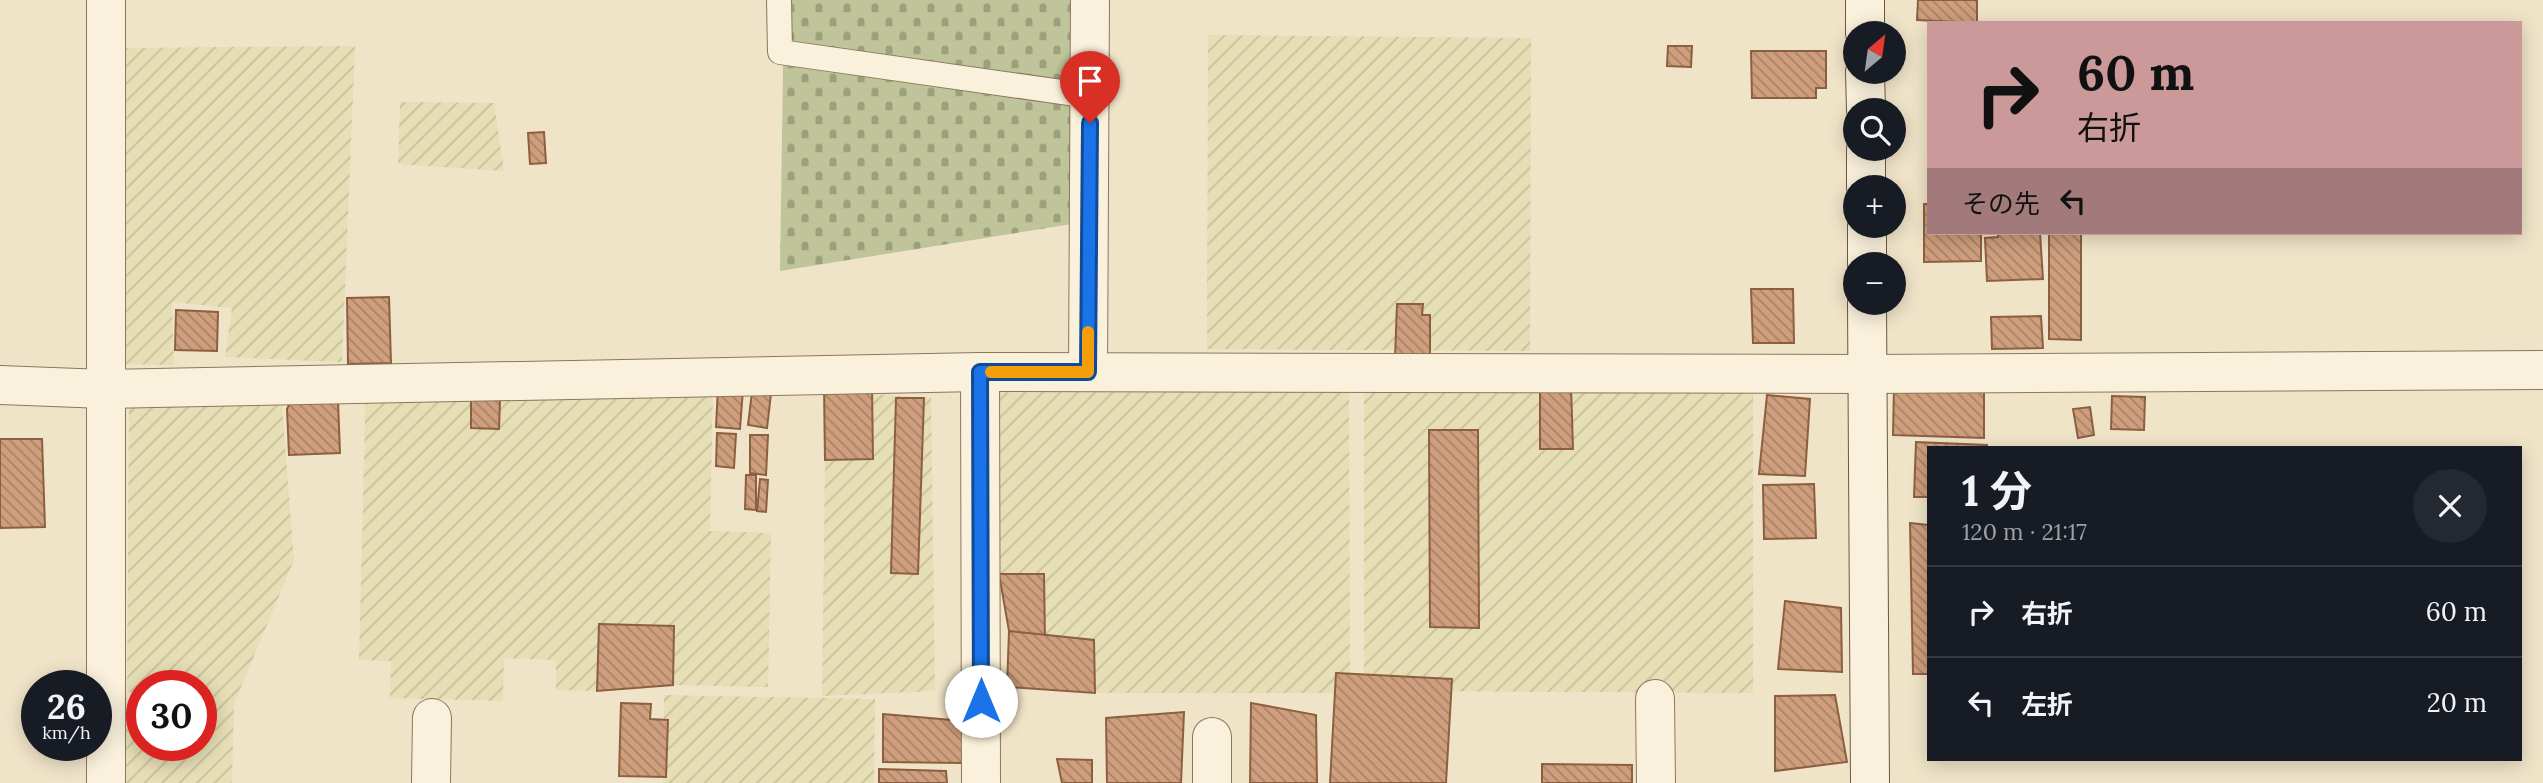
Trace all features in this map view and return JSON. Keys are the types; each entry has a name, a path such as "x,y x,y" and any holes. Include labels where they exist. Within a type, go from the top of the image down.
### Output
{"street":[{"path":"106,0 106,783"},
{"path":"1088,372 1090,0"},
{"path":"1865,0 1865,21"},
{"path":"1867,315 1870,783"},
{"path":"0,385 104,388 980,372 1868,374 2543,370"},
{"path":"980,372 981,783"},
{"path":"1655,699 1656,783"},
{"path":"431,783 432,718"},
{"path":"1212,737 1212,783"}],"lane":[{"path":"779,0 780,52 1090,96"}],"shaded area":[{"path":"1208,35 1531,38 1530,351 1207,349"},
{"path":"355,46 342,362 225,357 232,308 172,302 174,365 117,364 122,48"},
{"path":"400,102 494,103 504,171 398,164"},
{"path":"366,380 713,390 710,531 771,533 768,687 673,685 597,691 556,690 556,660 504,658 503,701 390,698 391,661 359,660"},
{"path":"1364,384 1753,386 1753,693 1364,691"},
{"path":"1349,385 1350,673 1336,673 1335,693 1095,693 1094,640 1045,640 999,574 998,386"},
{"path":"281,393 294,560 234,704 232,783 125,783 125,699 126,761 217,761 217,670 127,670 129,397"},
{"path":"872,394 931,398 935,691 822,696 825,460 873,459"},
{"path":"664,695 875,699 874,783 663,783"}],"green space":[{"path":"784,0 1076,0 1078,223 780,271"}],"building":[{"path":"1918,0 1977,0 1977,21 1917,20"},
{"path":"1668,46 1692,46 1691,67 1667,66"},
{"path":"1751,51 1826,51 1826,88 1816,88 1816,98 1752,98"},
{"path":"544,132 546,163 530,164 528,133"},
{"path":"1924,204 1927,204 1927,235 1981,235 1981,261 1924,262"},
{"path":"2040,235 2043,279 1987,281 1985,238"},
{"path":"2049,235 2081,235 2081,340 2049,339"},
{"path":"1751,289 1793,289 1794,343 1753,343"},
{"path":"389,297 391,363 348,364 347,298"},
{"path":"1397,304 1423,304 1422,315 1430,315 1430,356 1395,358"},
{"path":"176,310 218,312 217,351 175,350"},
{"path":"2041,316 2043,348 1992,349 1991,317"},
{"path":"824,386 872,386 873,459 825,460"},
{"path":"1571,386 1573,449 1540,449 1540,387"},
{"path":"1894,387 1984,389 1984,438 1893,435"},
{"path":"718,388 743,389 740,429 716,427"},
{"path":"752,392 771,394 767,428 748,425"},
{"path":"1767,395 1810,399 1805,476 1759,474"},
{"path":"2112,396 2145,397 2144,430 2111,429"},
{"path":"896,398 924,398 918,574 891,573"},
{"path":"471,400 500,400 499,429 471,428"},
{"path":"338,401 340,453 289,455 287,409 290,403"},
{"path":"2090,407 2094,435 2078,438 2073,409"},
{"path":"1429,430 1478,430 1479,628 1430,627"},
{"path":"717,433 736,434 734,468 716,466"},
{"path":"750,435 768,435 766,475 750,473"},
{"path":"0,439 42,439 45,527 0,528"},
{"path":"1916,442 1987,445 1927,446 1927,497 1914,497"},
{"path":"746,475 756,475 756,510 745,509"},
{"path":"760,479 768,480 766,512 757,511"},
{"path":"1814,484 1816,538 1764,539 1763,485"},
{"path":"1910,523 1927,525 1927,674 1913,674"},
{"path":"999,574 1044,574 1045,640 1009,631"},
{"path":"1785,601 1841,608 1842,672 1778,669"},
{"path":"599,624 674,626 673,685 597,691"},
{"path":"1009,631 1094,640 1095,693 1007,687"},
{"path":"1336,673 1452,679 1446,783 1330,783"},
{"path":"1835,695 1847,762 1775,771 1775,696"},
{"path":"621,703 651,704 650,719 668,720 666,777 619,776"},
{"path":"1251,703 1316,715 1317,783 1250,783"},
{"path":"1184,712 1181,783 1107,783 1106,718"},
{"path":"883,714 963,721 962,763 883,762"},
{"path":"1057,759 1092,760 1092,783 1062,783"},
{"path":"1542,764 1632,765 1632,783 1542,783"},
{"path":"879,769 946,771 947,783 879,783"}],"slow traffic":[{"path":"991,372 1088,372 1088,332"}],"route":[{"path":"981,701 980,372 1088,372 1090,123"}]}
